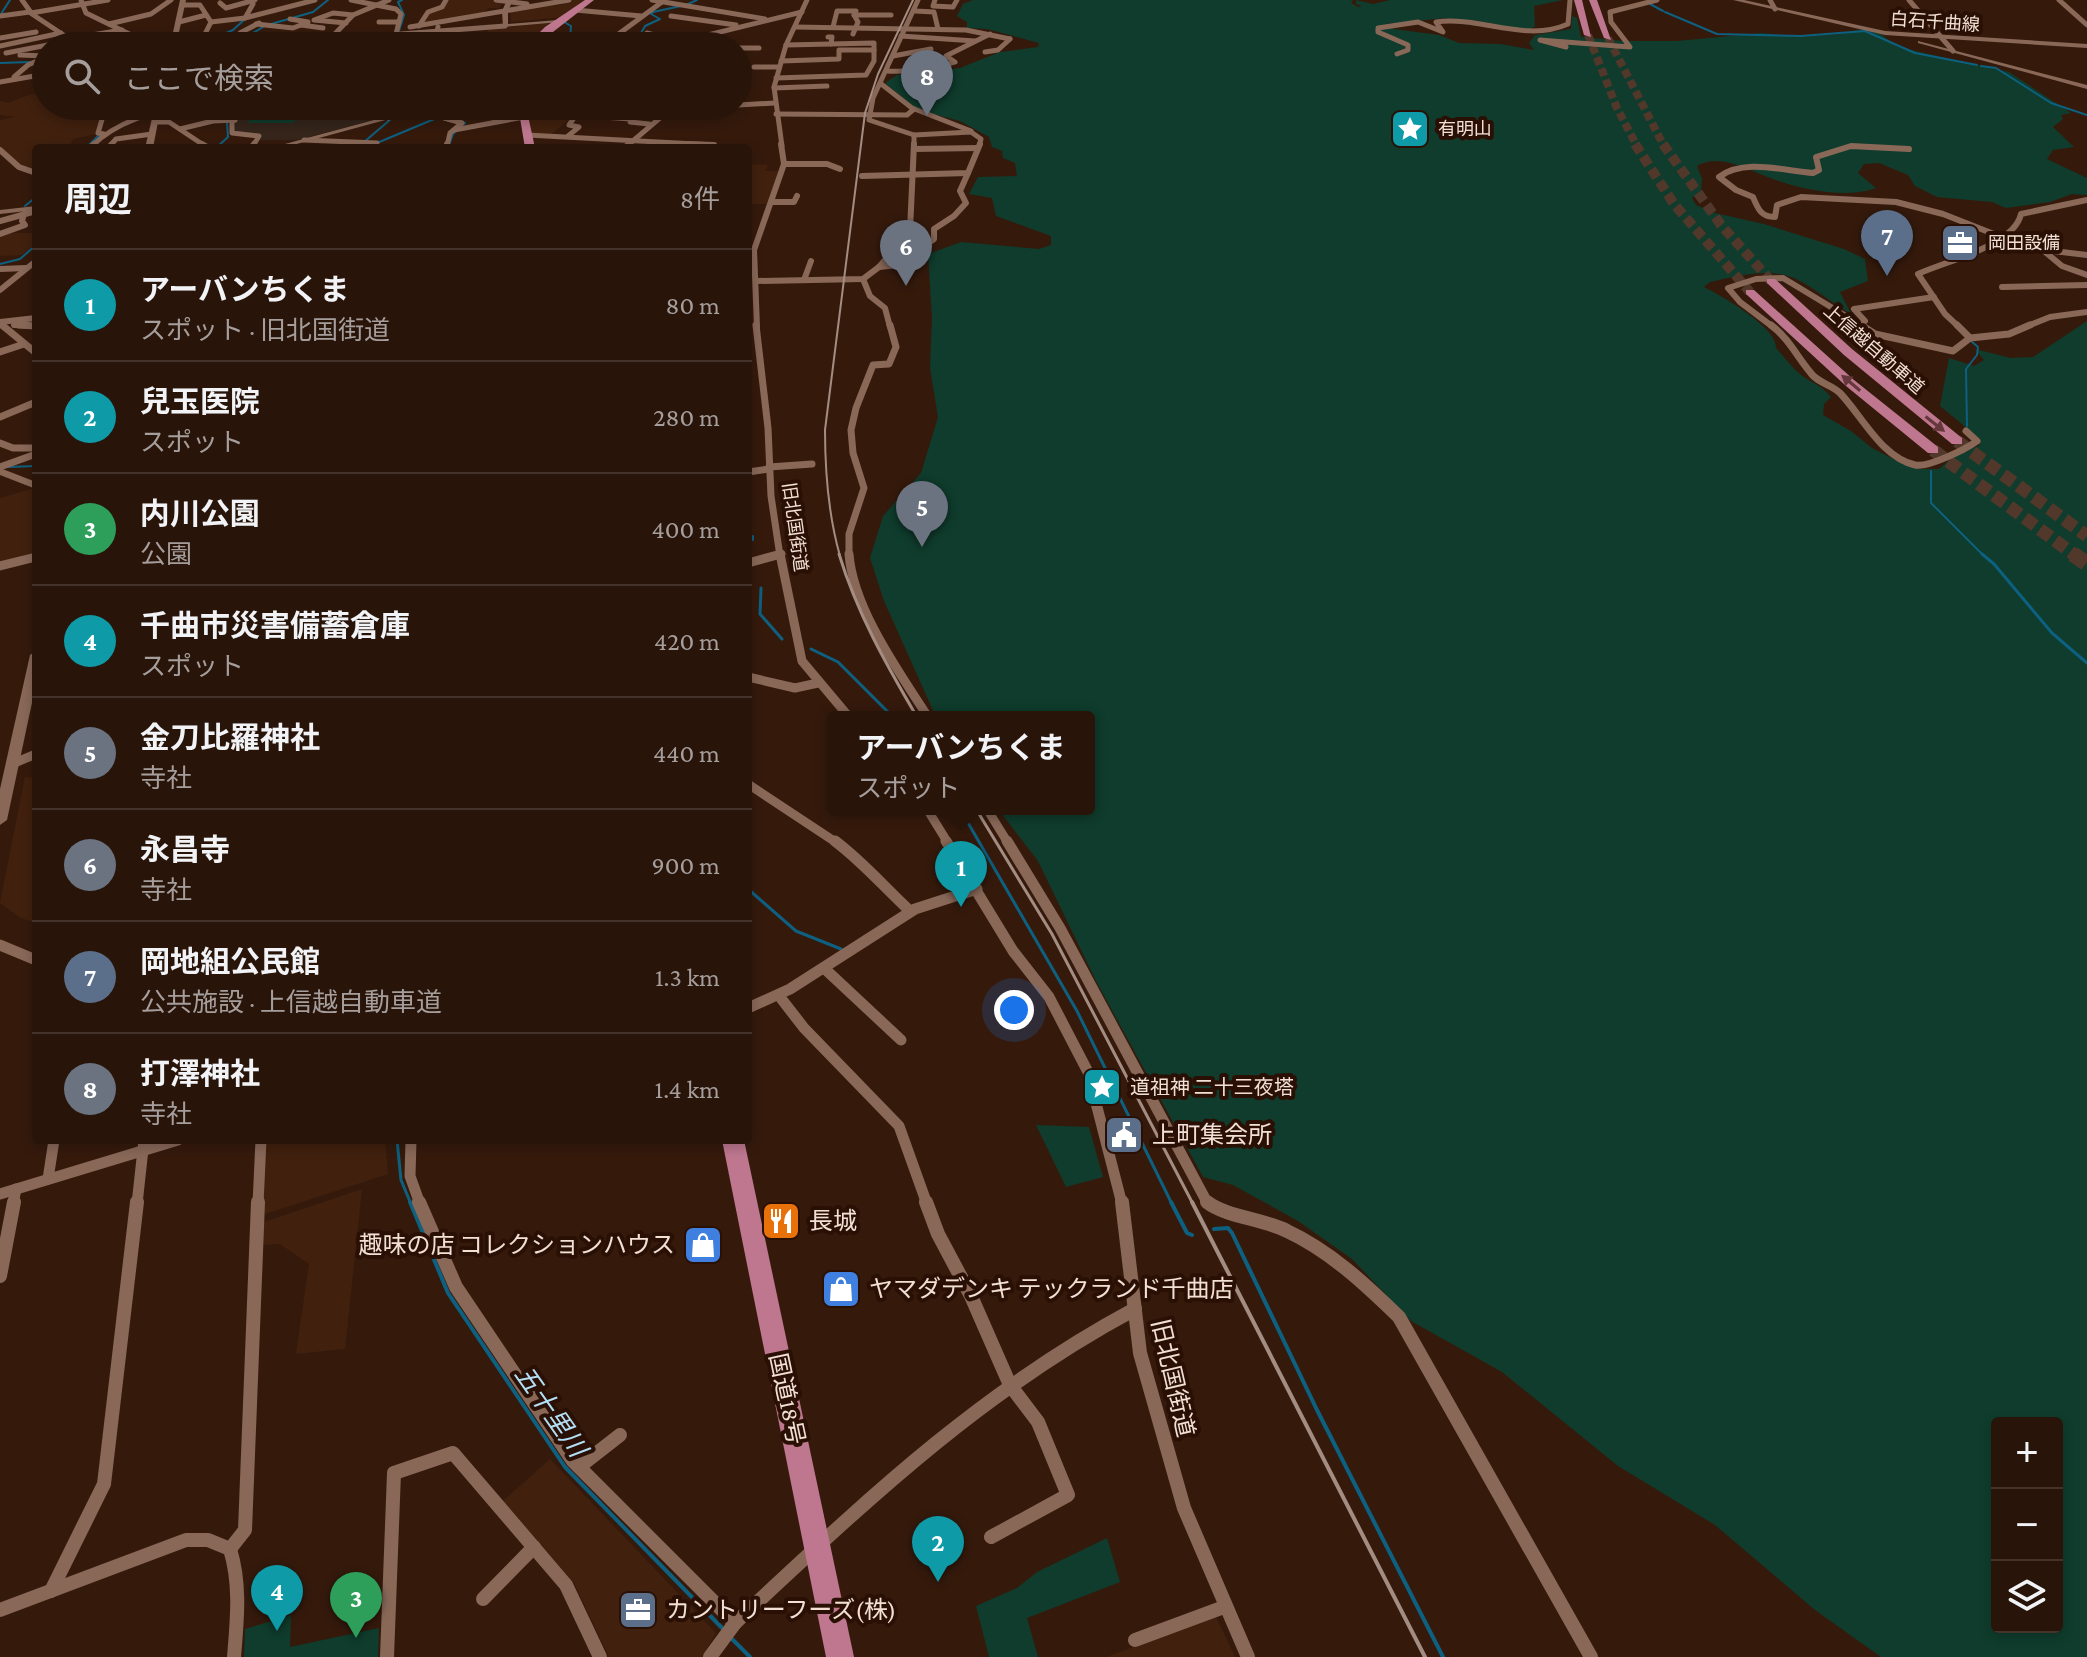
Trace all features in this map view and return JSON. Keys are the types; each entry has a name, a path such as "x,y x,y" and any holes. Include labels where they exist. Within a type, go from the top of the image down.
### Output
{"highway":[{"path":"546,32 590,0"},
{"path":"1578,0 1588,35"},
{"path":"1593,0 1608,38"},
{"path":"524,120 529,144"},
{"name":"上信越自動車道","path":"1771,281 1859,361 1957,441"},
{"name":"上信越自動車道","path":"1750,292 1850,383 1933,450"},
{"name":"国道18号","path":"734,1144 840,1657"}],"street":[{"path":"22,0 30,12 60,32"},
{"path":"0,16 108,0"},
{"path":"109,24 150,14 166,7 171,0"},
{"path":"211,22 265,14 315,0"},
{"path":"351,0 396,9 401,14 399,28"},
{"path":"337,32 353,15 389,0"},
{"path":"419,26 428,12 442,7 446,0"},
{"path":"496,0 545,6"},
{"path":"372,32 569,0"},
{"path":"652,0 766,19"},
{"path":"687,5 695,0"},
{"name":"旧北国街道","path":"752,258 784,164 776,114 776,78 786,45 807,0"},
{"path":"918,0 880,83 870,121 914,135 971,132"},
{"path":"935,0 933,6 953,7 957,0"},
{"path":"1397,54 1408,50 1409,46 1378,32 1378,28 1422,22 1443,32 1436,22 1455,19 1531,30 1558,29 1568,24 1570,0"},
{"path":"1566,47 1540,40 1629,48 1611,22 1610,12 1657,0"},
{"name":"白石千曲線","path":"1736,0 1885,33 2087,46"},
{"path":"1770,0 1775,9"},
{"path":"1909,0 1953,51"},
{"path":"2059,0 2087,25"},
{"path":"177,32 182,2 202,6 218,1 226,8 250,1"},
{"path":"245,18 250,1"},
{"path":"505,26 505,11 510,1"},
{"path":"81,2 86,13 125,32"},
{"path":"625,32 641,16 663,2"},
{"path":"202,6 211,22"},
{"path":"575,10 641,16"},
{"path":"833,27 837,11 856,11 854,15 858,22 853,34"},
{"path":"915,11 934,12 938,29"},
{"path":"718,32 802,12"},
{"path":"346,23 314,20 333,13 353,15"},
{"path":"256,24 293,28 308,22 265,14"},
{"path":"242,32 273,14"},
{"path":"179,22 206,15"},
{"path":"854,15 891,15"},
{"path":"671,16 739,26 746,30 758,27"},
{"path":"205,32 211,22"},
{"path":"379,22 399,28 436,31 558,22"},
{"path":"105,32 136,23"},
{"path":"436,31 440,23"},
{"path":"301,25 341,28"},
{"path":"795,27 855,27 876,31 938,29 1010,39 998,50 985,52"},
{"path":"32,32 54,28"},
{"path":"388,32 399,28"},
{"path":"212,32 219,31"},
{"path":"0,38 32,32"},
{"path":"1885,33 2087,87"},
{"path":"946,56 990,34"},
{"path":"901,36 975,41"},
{"path":"828,37 832,37 831,44"},
{"path":"909,62 930,50 939,37"},
{"path":"0,46 32,39"},
{"path":"776,78 866,75 874,61 874,43 786,45"},
{"path":"3,53 32,48"},
{"path":"752,48 759,48"},
{"path":"886,71 937,68 955,62 920,48 904,58 893,56"},
{"path":"754,67 839,59 839,50 874,50"},
{"path":"3,53 32,56"},
{"path":"13,78 32,64"},
{"path":"0,82 32,76"},
{"path":"879,267 908,264 914,254 934,239 934,229 954,216 966,203 960,191 981,139 900,102 892,88 880,83"},
{"path":"774,88 827,86"},
{"path":"752,104 775,103"},
{"path":"776,114 907,115 914,109"},
{"path":"805,113 805,120 817,119"},
{"path":"103,120 103,134"},
{"path":"94,144 103,134 133,120"},
{"path":"150,144 154,120"},
{"path":"159,120 169,122 203,144"},
{"path":"180,129 235,120 232,133 259,136 254,144"},
{"path":"289,144 380,120"},
{"path":"449,144 462,121 456,120"},
{"path":"500,120 504,121"},
{"path":"567,136 579,127 569,125 572,120"},
{"path":"630,120 649,124"},
{"path":"629,144 655,120"},
{"path":"458,130 504,121"},
{"path":"112,144 116,139 152,134"},
{"path":"527,135 702,144"},
{"path":"757,281 863,279 879,267 909,234 914,135"},
{"path":"689,143 695,137"},
{"path":"304,140 370,143"},
{"path":"1909,149 1840,147 1816,157 1818,172 1742,168 1728,170 1719,177 1736,190 1753,197 1757,210 1767,217 1775,217 1777,205 1781,202 1810,195 1842,200 1884,200 1931,209 2004,239 2087,255"},
{"path":"914,149 978,148"},
{"path":"0,150 19,167 32,172"},
{"path":"784,164 827,164 840,169"},
{"path":"862,176 968,173"},
{"path":"773,202 794,202 797,196"},
{"path":"1970,338 1945,314 1919,276 1920,272 2004,239 2018,226 2021,214 2087,200"},
{"path":"1,215 32,211"},
{"path":"1,215 32,211"},
{"path":"0,234 25,225 22,221 24,214"},
{"path":"752,239 760,238"},
{"path":"2044,249 2062,266 2086,276"},
{"path":"804,280 811,261"},
{"path":"3,286 32,264"},
{"name":"旧北国街道","path":"752,264 757,281 760,369 769,468 781,554 802,661 844,711"},
{"path":"0,269 27,268"},
{"path":"1966,431 1977,441 1972,446 1957,449 1938,463 1919,466 1900,458 1885,446 1838,392 1807,370 1806,364 1784,336 1759,319 1728,288 1756,279 1783,278 1875,334 1926,347 1956,350 1962,341 1970,338 2009,334 2050,317 2087,312"},
{"path":"863,279 863,287 875,303 885,308 896,347 889,364 873,365 853,415 852,450 863,479 864,494 849,532 848,558 872,621 924,711"},
{"path":"2002,287 2087,285"},
{"path":"1875,334 1854,309 1934,297"},
{"path":"1,324 32,319"},
{"path":"1,324 32,326"},
{"path":"1,324 32,350"},
{"path":"0,352 24,344"},
{"path":"752,370 760,369"},
{"path":"0,417 32,404"},
{"path":"0,443 13,448 32,448"},
{"path":"0,469 32,456"},
{"path":"752,471 812,464"},
{"path":"0,469 32,484"},
{"path":"752,561 781,554"},
{"path":"0,566 32,558"},
{"path":"0,820 32,673"},
{"path":"752,678 795,688 818,683"},
{"path":"12,764 32,756"},
{"path":"752,786 814,825 865,864 868,873 910,911"},
{"name":"旧北国街道","path":"931,815 1013,951 1049,997 1088,1072 1121,1193 1140,1353 1184,1508 1248,1657"},
{"path":"991,815 1035,884 1110,1018 1208,1204 1220,1211 1268,1222 1301,1237 1353,1273 1399,1317 1591,1657"},
{"path":"752,1007 780,997 910,911 977,889"},
{"path":"0,945 32,958"},
{"path":"825,969 901,1040"},
{"path":"780,997 804,1028 899,1126 938,1234 971,1296 1010,1385 1021,1394 1038,1423 1068,1495 991,1537"},
{"path":"48,1179 53,1144"},
{"path":"230,1549 245,1530 261,1144"},
{"path":"411,1144 410,1176 414,1191 456,1287 579,1467 734,1624"},
{"path":"0,1194 143,1146 104,1484 51,1591"},
{"path":"0,1276 16,1189"},
{"path":"710,1657 734,1624 920,1455 1010,1385 1105,1323 1135,1309"},
{"path":"579,1467 620,1435"},
{"path":"387,1657 394,1473 453,1453 566,1585 600,1657"},
{"path":"0,1610 186,1540 208,1540 230,1549"},
{"path":"483,1599 534,1547"},
{"path":"230,1549 237,1582 234,1657"},
{"path":"1135,1640 1224,1607"}],"shaded area":[{"path":"448,0 503,1 499,8 489,8 481,14 421,24 430,12 443,7"},
{"path":"571,0 587,0 561,17 511,22 511,10 560,5"},
{"path":"549,24 541,32 487,32 489,29"},
{"path":"32,94 32,120 100,120 95,134 73,139 71,144 32,144 32,168 17,162 0,146 0,120 15,117 0,115 0,101 8,103"},
{"path":"374,120 297,140 260,140 261,136 234,131 235,122"},
{"path":"529,120 569,120 550,135 532,134"},
{"path":"752,164 768,165 765,171 778,171 767,204 752,204"},
{"path":"32,233 32,246 22,255 0,256 0,235"},
{"path":"32,490 32,557 0,564 0,498"},
{"path":"25,777 32,778 32,922 0,903"},
{"path":"265,1144 385,1144 388,1174 262,1215"},
{"path":"362,1189 345,1349 296,1354 309,1264 280,1244 261,1245 261,1223"},
{"path":"550,1459 716,1633 702,1657 609,1657 574,1583 503,1501"},
{"path":"1216,1617 1235,1657 1106,1657"}],"green space":[{"path":"973,0 1353,0 1351,3 1358,7 1362,6 1356,4 1356,0 1373,4 1390,0 1563,0 1534,6 1535,27 1521,31 1453,23 1446,18 1386,24 1394,29 1439,35 1459,43 1500,44 1534,50 1529,43 1535,35 1571,29 1572,16 1577,18 1581,37 1624,41 1677,41 1762,33 1798,37 1842,34 1862,29 1880,33 1892,43 1911,50 2009,72 2071,113 2061,115 2063,119 2053,127 2074,147 2053,150 2047,159 2087,178 2087,195 2072,194 2050,202 2006,208 1992,202 1937,197 1915,186 1908,175 1879,163 1864,164 1858,173 1876,188 1852,193 1824,192 1797,187 1735,164 1715,161 1697,166 1702,179 1701,191 1692,198 1696,205 1715,213 1764,224 1844,249 1865,259 1868,281 1840,292 1851,314 1811,287 1787,276 1765,273 1742,275 1710,282 1704,287 1759,322 1793,367 1831,397 1824,404 1823,415 1872,448 1903,464 1939,469 1958,452 1979,446 1980,439 1940,406 1949,358 1974,366 1984,360 1975,349 2011,358 2033,357 2087,321 2087,1657 1881,1657 1815,1610 1715,1525 1618,1466 1502,1372 1411,1321 1352,1259 1298,1221 1233,1185 1203,1177 1097,983 1038,861 1003,815 1095,815 1095,711 933,711 884,601 870,558 883,516 921,473 938,417 930,368 932,318 928,254 961,242 1039,249 1051,245 1051,236 996,216 992,198 969,194 978,177 1017,176 1015,163 1003,158 1002,151 992,147 989,137 960,121 918,110 885,83 897,75 960,68 1000,52 1038,47 1039,43 987,29 967,28 967,22 957,16 963,4"},
{"path":"250,120 296,120 293,123 247,123"},
{"path":"1036,1125 1089,1127 1103,1177 1066,1187"},
{"path":"1107,1538 1120,1582 1027,1618 1038,1657 989,1657 976,1606 1017,1588 1037,1572"},
{"path":"291,1615 290,1647 379,1628 378,1657 244,1657 245,1629"}],"waterway":[{"path":"1,14 10,0"},
{"path":"271,24 313,12 328,0"},
{"path":"399,31 404,15 398,2 402,0"},
{"name":"五十里川","path":"688,4 697,0"},
{"path":"1650,4 1663,11"},
{"name":"五十里川","path":"642,32 645,26 660,19 651,14 653,12 681,6"},
{"path":"1665,12 1717,34 1801,36 1865,31 1915,53 1977,65"},
{"path":"228,32 245,19"},
{"path":"564,22 571,26 571,32"},
{"path":"255,32 263,27"},
{"path":"0,63 30,62"},
{"path":"1981,66 1996,68 2051,103 2087,115"},
{"path":"362,144 390,120"},
{"path":"375,144 432,120"},
{"path":"449,144 453,134 465,123 459,120"},
{"path":"220,144 228,137 227,122"},
{"path":"90,144 100,134"},
{"path":"25,206 32,200"},
{"path":"0,264 20,259 32,248"},
{"path":"1967,426 1966,369 1977,355 1978,347 1971,341"},
{"path":"8,467 32,466"},
{"path":"1931,471 1931,503 1982,554"},
{"path":"1982,554 2052,633 2087,663"},
{"path":"761,588 760,614 782,639"},
{"path":"811,649 838,662 887,711"},
{"path":"963,815 1077,1011 1171,1203"},
{"path":"752,892 796,931 841,949"},
{"name":"五十里川","path":"397,1144 401,1180 411,1204"},
{"name":"五十里川","path":"410,1202 448,1293 565,1467 725,1631"},
{"path":"1171,1203 1187,1233 1192,1235"},
{"path":"1214,1229 1228,1228 1232,1233 1317,1410 1443,1657"},
{"name":"五十里川","path":"730,1637 750,1657"}],"tunnel":[{"path":"1588,35 1617,108 1637,146"},
{"path":"1608,38 1664,146"},
{"path":"1635,144 1674,204 1750,292"},
{"path":"1663,144 1721,225 1771,281"},
{"path":"1957,441 2087,536"},
{"path":"1933,450 2076,556"},
{"path":"2073,554 2087,564"}],"railway":[{"path":"840,556 828,493 825,430 865,113 878,74 913,0"},
{"path":"839,554 863,618 914,711"},
{"path":"980,815 1052,934 1193,1204"},
{"path":"1192,1202 1425,1657"}],"place":[{"name":"打澤神社","path":"927,116"},
{"name":"有明山","path":"1410,129"},
{"name":"岡田設備","path":"1960,243"},
{"name":"岡地組公民館","path":"1887,276"},
{"name":"永昌寺","path":"906,286"},
{"name":"金刀比羅神社","path":"922,547"},
{"name":"アーバンちくま","path":"961,907"},
{"name":"道祖神 二十三夜塔","path":"1102,1087"},
{"name":"上町集会所","path":"1124,1135"},
{"name":"長城","path":"781,1221"},
{"name":"趣味の店 コレクションハウス","path":"703,1245"},
{"name":"ヤマダデンキ テックランド千曲店","path":"841,1289"},
{"name":"兒玉医院","path":"938,1582"},
{"name":"カントリーフーズ(株)","path":"638,1610"},
{"name":"千曲市災害備蓄倉庫","path":"277,1631"},
{"name":"内川公園","path":"356,1638"}]}
